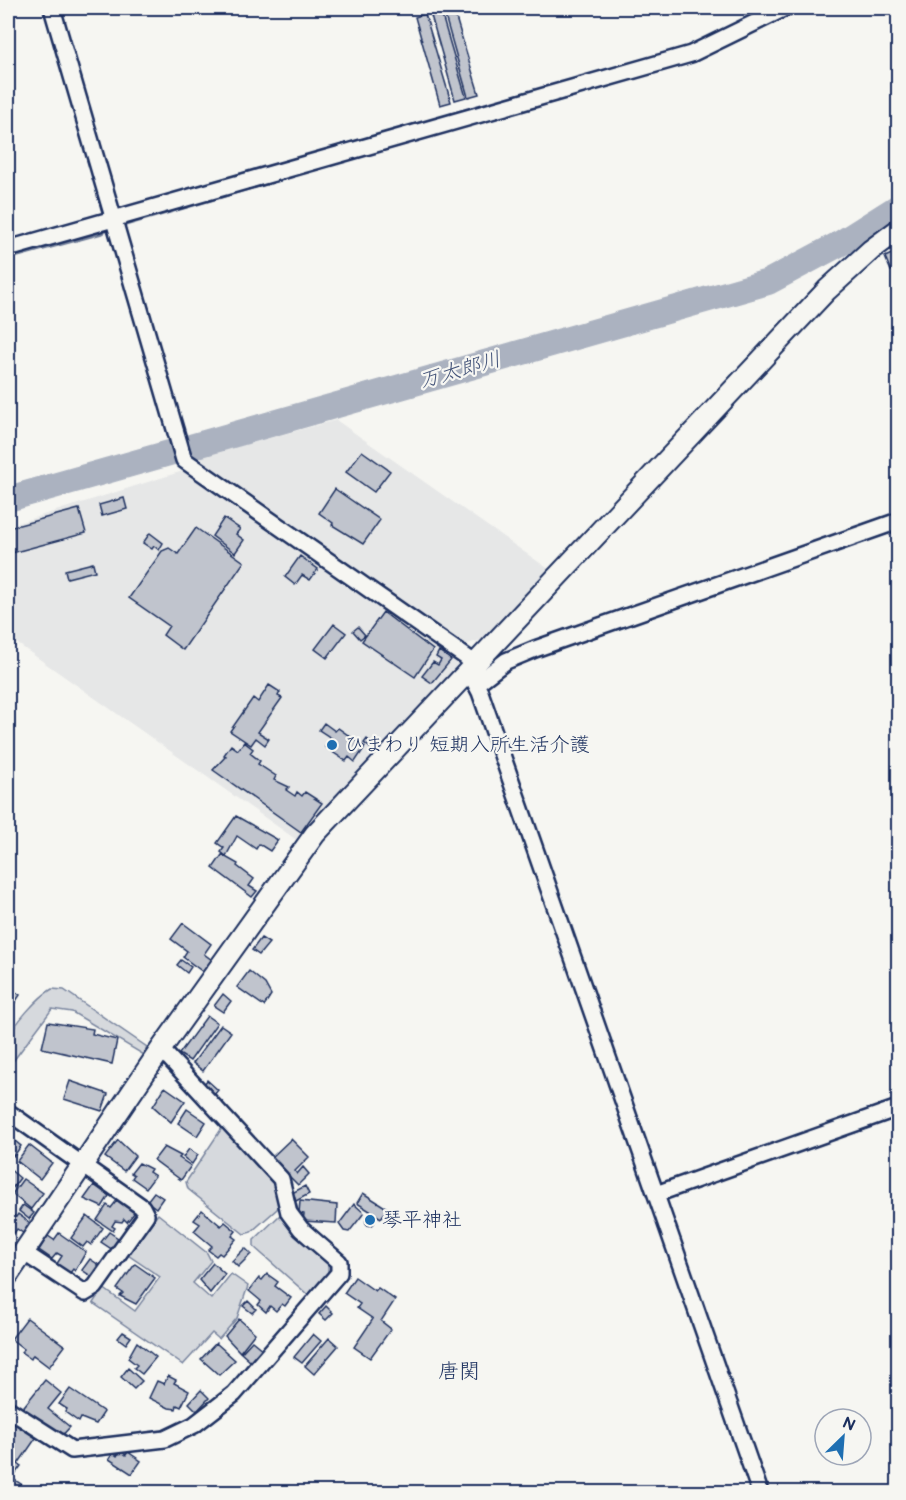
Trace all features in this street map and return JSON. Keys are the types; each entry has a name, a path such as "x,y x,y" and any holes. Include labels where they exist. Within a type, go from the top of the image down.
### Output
{"street":[{"path":"52,8 183,458 474,673 760,1492"},
{"path":"8,249 691,54 785,8"},
{"path":"8,1275 17,1254 84,1166 161,1049 315,834 474,673 828,290 871,250 898,230"},
{"path":"474,673 535,649 898,521"},
{"path":"8,1409 72,1450 165,1439 194,1425 234,1394 339,1273 339,1262 301,1229 288,1213 281,1179 161,1049"},
{"path":"656,1194 898,1108"},
{"path":"10,1119 84,1166 142,1207 146,1215 95,1287 85,1293 17,1254"}],"shaded area":[{"path":"336,420 550,570 484,639 465,645 429,624 204,464 199,457"},
{"path":"183,471 458,657 460,665 346,785 301,843 8,637 8,526"},
{"path":"52,989 64,990 147,1047 144,1055 72,1012 52,1009 8,1068 6,1054 11,1033 34,1004"},
{"path":"224,1125 278,1188 280,1202 277,1209 251,1232 244,1234 188,1189 186,1182"},
{"path":"158,1214 207,1253 211,1261 193,1283 211,1299 231,1274 248,1286 237,1318 219,1339 212,1333 183,1365 93,1303 103,1288 135,1311 160,1277 128,1255"},
{"path":"280,1215 328,1259 328,1277 312,1295 307,1294 254,1247 254,1240"}],"building":[{"path":"453,8 479,94 468,97 443,9"},
{"path":"440,9 466,97 455,100 430,12"},
{"path":"425,14 451,102 440,105 415,17"},
{"path":"894,253 898,268 891,271 885,257"},
{"path":"362,451 390,471 374,492 346,472"},
{"path":"335,489 380,520 363,544 332,525 333,523 319,513"},
{"path":"124,498 127,509 102,516 99,505"},
{"path":"79,509 86,533 8,554 8,528"},
{"path":"224,518 240,529 236,534 244,540 235,553 212,536"},
{"path":"196,528 244,562 183,650 163,635 169,626 129,598 162,551 169,548 178,554"},
{"path":"150,533 163,543 159,550 154,546 152,549 143,543"},
{"path":"300,556 318,569 310,580 302,575 295,585 285,577"},
{"path":"93,563 95,571 67,578 65,570"},
{"path":"383,612 433,650 415,677 362,641"},
{"path":"334,624 346,633 327,658 315,649"},
{"path":"358,627 365,635 360,639 353,631"},
{"path":"439,651 451,660 432,683 422,676 433,662 438,665 441,660 436,657"},
{"path":"269,685 280,692 278,696 282,698 258,732 269,739 265,745 256,738 251,745 230,731 253,698 258,702"},
{"path":"324,723 335,731 338,728 365,747 355,762 349,757 346,761 325,747 331,738 319,730"},
{"path":"367,739 376,747 373,750 364,743"},
{"path":"244,742 253,749 250,753 260,761 258,764 276,776 274,780 289,787 286,790 295,796 297,792 302,796 305,792 322,803 301,832 213,770 226,756 224,755 231,745 238,750"},
{"path":"236,816 278,840 270,851 259,844 256,849 237,836 226,856 221,852 224,848 217,843"},
{"path":"222,855 238,864 237,866 254,879 249,886 257,891 252,897 213,868"},
{"path":"183,923 211,944 204,954 212,960 203,972 183,957 187,951 171,939"},
{"path":"261,938 269,943 259,955 252,950"},
{"path":"181,960 191,967 187,973 177,965"},
{"path":"249,971 265,984 271,995 264,1006 237,987"},
{"path":"9,987 20,995 12,1007 8,1004"},
{"path":"223,994 231,1001 223,1012 214,1006"},
{"path":"207,1016 217,1023 190,1061 179,1054"},
{"path":"48,1022 93,1029 92,1034 117,1040 112,1064 42,1048"},
{"path":"221,1025 231,1032 203,1071 193,1063"},
{"path":"207,1080 218,1090 213,1096 202,1087"},
{"path":"70,1081 108,1094 102,1111 64,1099"},
{"path":"165,1087 185,1101 171,1122 153,1106"},
{"path":"187,1109 206,1122 197,1136 178,1123"},
{"path":"10,1137 21,1146 14,1156 8,1150"},
{"path":"291,1139 309,1157 295,1171 297,1174 303,1167 309,1174 298,1185 271,1158"},
{"path":"118,1140 135,1156 124,1171 105,1157"},
{"path":"29,1145 52,1163 40,1179 17,1161"},
{"path":"164,1147 181,1156 179,1158 191,1166 181,1180 154,1160"},
{"path":"189,1149 198,1155 192,1164 183,1157"},
{"path":"139,1163 151,1169 149,1172 155,1176 146,1188 132,1178 134,1175 131,1173"},
{"path":"8,1168 20,1178 8,1194"},
{"path":"23,1179 43,1193 31,1209 12,1194"},
{"path":"94,1185 109,1196 102,1207 84,1199"},
{"path":"305,1186 309,1194 296,1201 292,1193"},
{"path":"154,1192 163,1198 156,1208 147,1201"},
{"path":"363,1193 390,1210 386,1216 384,1214 381,1218 357,1203"},
{"path":"118,1199 135,1212 127,1222 124,1219 122,1222 115,1221 112,1226 115,1228 113,1231 97,1220 107,1205 111,1208"},
{"path":"300,1201 337,1205 336,1223 303,1221 304,1214 299,1213"},
{"path":"354,1204 364,1213 349,1232 344,1231 339,1224"},
{"path":"23,1205 34,1213 29,1219 19,1211"},
{"path":"202,1210 221,1226 225,1222 236,1231 232,1236 236,1239 222,1255 219,1253 216,1256 208,1250 212,1246 194,1231 200,1224 194,1220"},
{"path":"8,1211 16,1217 18,1214 30,1223 23,1233 17,1229 11,1237 8,1235"},
{"path":"87,1216 103,1228 91,1245 87,1242 83,1247 71,1238"},
{"name":"琴平神社","path":"370,1216 375,1221 370,1226 365,1221"},
{"path":"109,1232 121,1240 113,1250 101,1242"},
{"path":"59,1233 86,1252 75,1271 73,1269 69,1274 56,1265 62,1256 57,1253 52,1259 39,1250 48,1236 54,1240"},
{"path":"245,1248 251,1254 238,1267 232,1261"},
{"path":"90,1259 102,1267 94,1278 82,1270"},
{"path":"213,1263 225,1274 210,1293 199,1280"},
{"path":"135,1264 155,1278 136,1304 120,1296 123,1293 117,1289"},
{"path":"267,1274 278,1282 275,1286 291,1298 285,1306 282,1304 276,1311 270,1306 266,1312 258,1305 261,1301 249,1291 259,1278 262,1280"},
{"path":"355,1277 375,1291 378,1288 395,1300 381,1321 391,1329 370,1358 354,1347 373,1319 357,1308 360,1304 344,1293"},
{"path":"248,1301 256,1309 252,1313 243,1306"},
{"path":"326,1306 333,1313 326,1320 319,1314"},
{"path":"27,1318 65,1346 49,1367 33,1355 31,1359 21,1352 24,1349 11,1339"},
{"path":"239,1319 255,1333 240,1352 225,1336"},
{"path":"123,1332 131,1337 126,1344 118,1338"},
{"path":"313,1334 321,1341 302,1363 294,1357"},
{"path":"329,1338 338,1346 314,1374 305,1366"},
{"path":"252,1341 263,1350 251,1362 241,1353"},
{"path":"137,1342 156,1357 142,1374 134,1368 137,1365 128,1358"},
{"path":"216,1343 235,1360 219,1375 201,1359"},
{"path":"128,1368 142,1381 134,1389 121,1377"},
{"path":"168,1376 176,1380 174,1383 189,1391 181,1407 177,1405 176,1409 149,1398 157,1381 164,1384"},
{"path":"45,1380 61,1393 48,1409 70,1427 58,1440 21,1410"},
{"path":"70,1389 104,1412 96,1424 81,1418 79,1422 65,1412 67,1409 59,1404"},
{"path":"201,1390 209,1398 197,1411 189,1403"},
{"path":"12,1421 36,1438 18,1464 21,1466 12,1478 33,1492 8,1492 8,1428"},
{"path":"120,1451 126,1455 128,1452 141,1461 132,1474 109,1459 113,1453 117,1456"}],"waterway":[{"path":"788,14 801,8"},
{"path":"126,224 294,175"},
{"name":"万太郎川","path":"8,499 768,282 841,243 898,207"},
{"path":"8,258 103,232"}],"place":[{"name":"ひまわり 短期入所生活介護","path":"332,745"},
{"name":"琴平神社","path":"370,1220"}],"district":[{"name":"唐関","path":"459,1371"}]}
